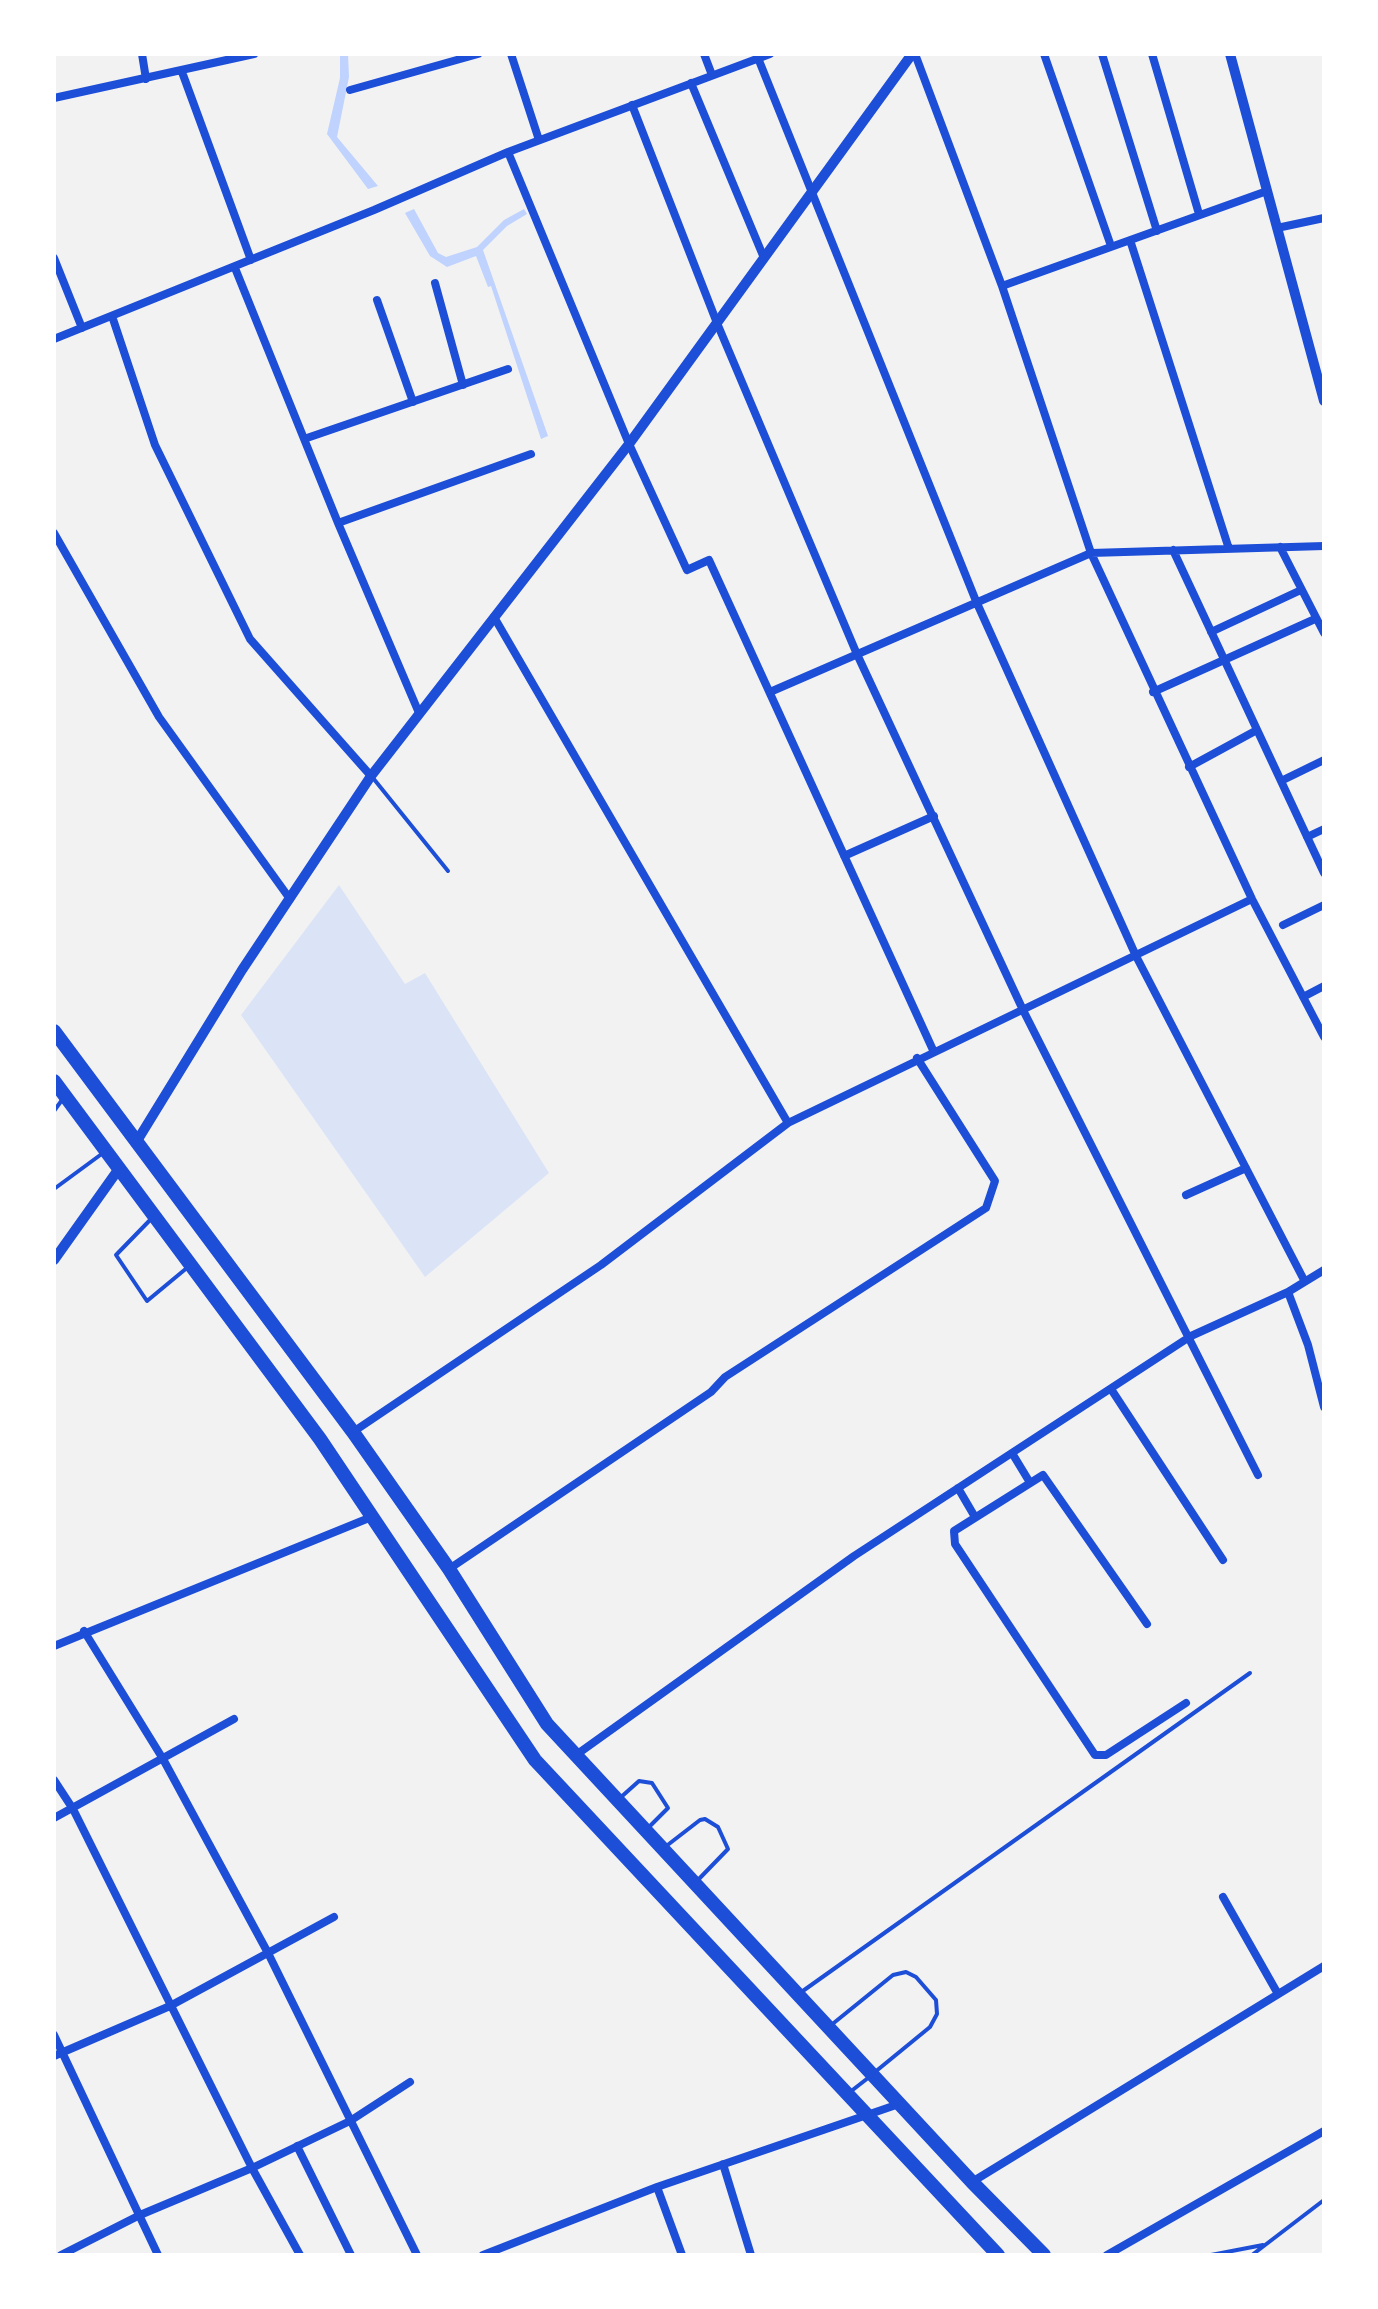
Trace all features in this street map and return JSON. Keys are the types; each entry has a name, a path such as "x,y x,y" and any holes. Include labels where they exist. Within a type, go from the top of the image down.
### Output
{"highway":[{"path":"54,1031 353,1432 449,1569 547,1724 972,2182 1044,2255"},
{"path":"54,1081 374,1516 535,1760 998,2255"}],"street":[{"path":"142,54 146,79"},
{"path":"54,98 254,54"},
{"path":"350,90 478,54"},
{"path":"511,54 539,140"},
{"path":"704,54 712,75"},
{"path":"54,339 235,268 508,152 770,54"},
{"path":"137,1141 371,776 629,444 914,54"},
{"path":"914,54 1002,286 1091,553 1153,692 1252,899 1324,1037"},
{"path":"1044,54 1111,246"},
{"path":"1102,54 1157,231"},
{"path":"1152,54 1199,214"},
{"path":"1230,54 1324,401"},
{"path":"758,58 976,601 1136,956 1304,1280"},
{"path":"182,72 251,260"},
{"path":"691,83 764,258"},
{"path":"632,105 717,323 856,652 1023,1010 1191,1336 1258,1475"},
{"path":"508,152 629,444 687,570 709,560 933,1050"},
{"path":"1002,286 1267,191"},
{"path":"1277,228 1324,218"},
{"path":"1130,240 1229,549"},
{"path":"54,258 82,328"},
{"path":"235,268 419,713"},
{"path":"435,283 463,385"},
{"path":"377,300 413,402"},
{"path":"112,316 155,445 250,639 371,776"},
{"path":"304,439 508,369"},
{"path":"338,523 531,454"},
{"path":"54,533 159,717 290,899"},
{"path":"770,692 856,652 1091,553 1324,546"},
{"path":"1280,547 1324,633"},
{"path":"1173,550 1324,873"},
{"path":"1211,632 1301,590"},
{"path":"494,617 788,1123"},
{"path":"1153,692 1315,619"},
{"path":"1189,767 1257,730"},
{"path":"1281,781 1324,760"},
{"path":"844,856 934,816"},
{"path":"1307,837 1324,829"},
{"path":"353,1432 601,1265 788,1123 933,1050 1252,899"},
{"path":"1283,925 1324,905"},
{"path":"1303,997 1324,986"},
{"path":"449,1569 711,1392 725,1377 986,1208 995,1181 917,1058"},
{"path":"1186,1195 1246,1168"},
{"path":"54,1260 118,1170"},
{"path":"576,1755 854,1556 1191,1336 1288,1292 1324,1270"},
{"path":"1288,1292 1308,1345 1324,1407"},
{"path":"1111,1389 1223,1560"},
{"path":"1012,1453 1029,1481"},
{"path":"1147,1624 1047,1478 1039,1475 954,1531 955,1544 1095,1755 1106,1755 1186,1703"},
{"path":"958,1488 975,1517"},
{"path":"54,1646 84,1631 374,1516"},
{"path":"84,1631 163,1759 268,1953 417,2255"},
{"path":"54,1818 234,1719"},
{"path":"54,1780 73,1809 170,2006 226,2110 252,2168 300,2255"},
{"path":"1223,1897 1278,1994"},
{"path":"58,2054 170,2006 334,1917"},
{"path":"972,2182 1324,1966"},
{"path":"54,2035 58,2054 158,2255"},
{"path":"61,2255 140,2215 252,2168 350,2121 410,2082"},
{"path":"483,2255 657,2187 899,2104"},
{"path":"1107,2255 1324,2131"},
{"path":"297,2146 351,2255"},
{"path":"723,2164 751,2255"},
{"path":"657,2187 682,2255"}],"lane":[{"path":"371,776 448,871"},
{"path":"54,1111 65,1096"},
{"path":"54,1189 105,1152"},
{"path":"153,1216 116,1255 147,1301 190,1265"},
{"path":"798,1994 1250,1673"},
{"path":"618,1800 639,1781 652,1783 666,1800 668,1808 646,1830"},
{"path":"663,1849 700,1820 705,1819 718,1827 728,1849 695,1883"},
{"path":"829,2028 893,1975 906,1972 916,1977 936,2000 937,2014 930,2027 849,2093"},
{"path":"1252,2255 1324,2200"},
{"path":"1211,2255 1266,2244"}],"shaded area":[{"path":"339,885 405,984 425,973 549,1173 425,1277 241,1015"}],"water":[{"path":"340,54 348,54 349,77 337,137 378,186 368,189 327,134 340,78"},
{"path":"414,209 438,253 446,257 477,247 504,220 524,209 527,214 507,226 483,250 548,436 541,439 491,286 488,287 476,256 447,267 430,256 405,213"}]}
